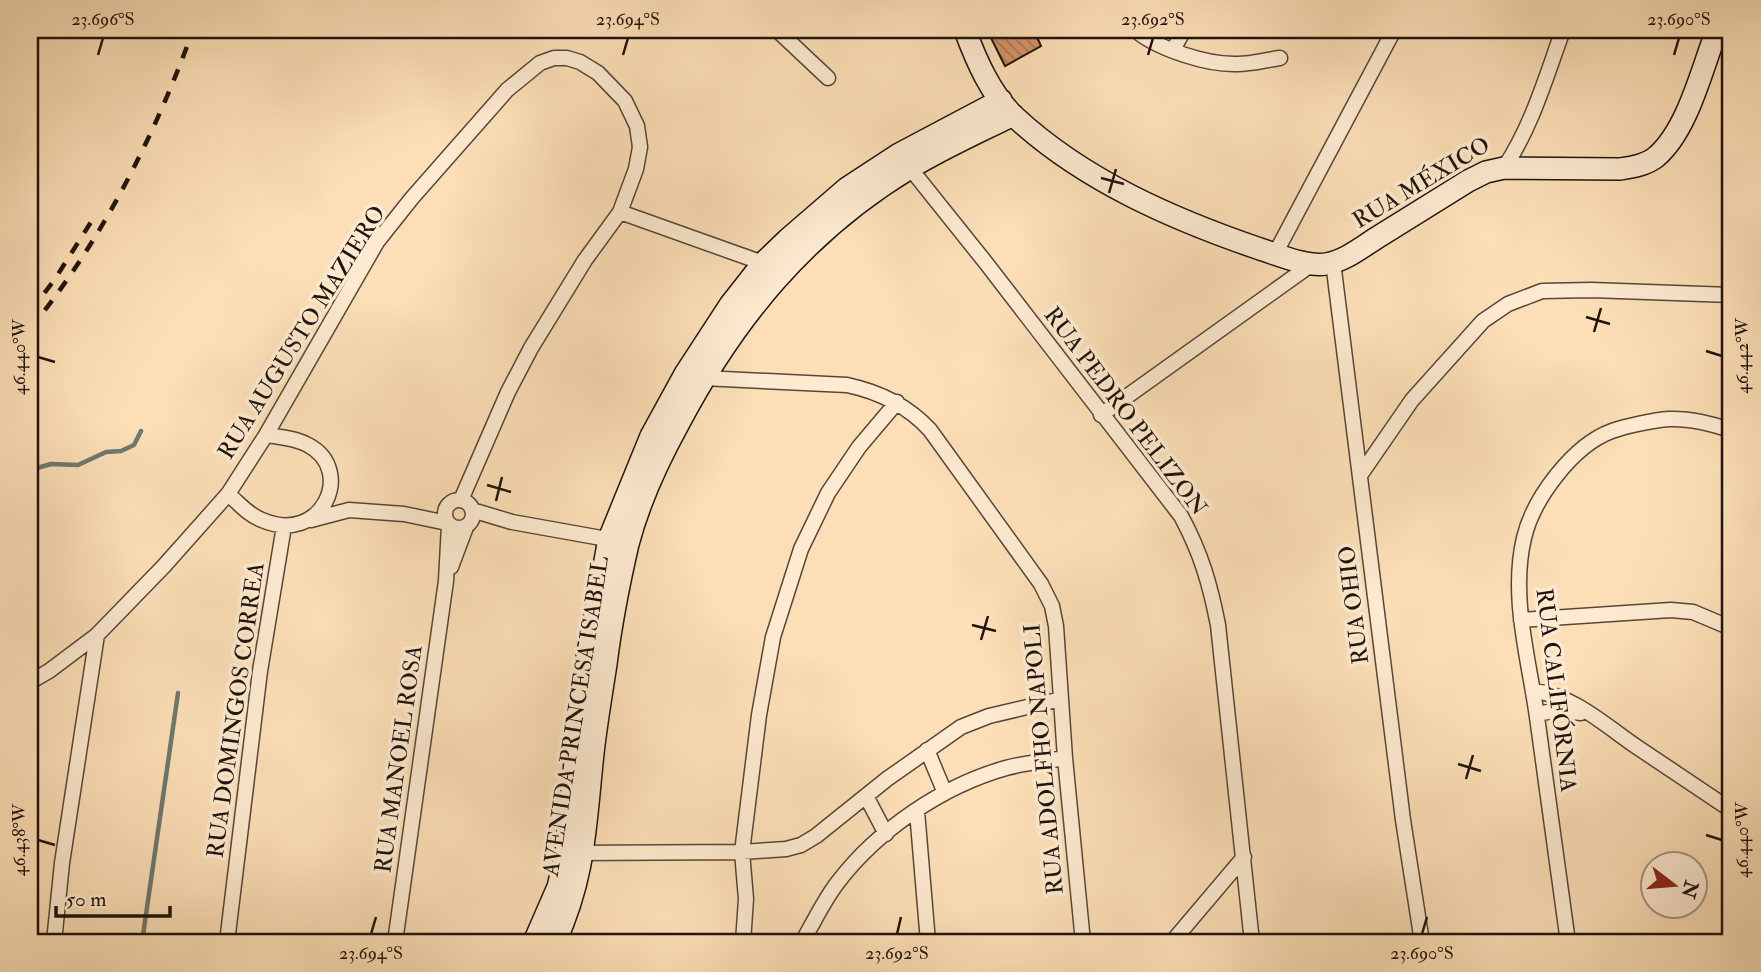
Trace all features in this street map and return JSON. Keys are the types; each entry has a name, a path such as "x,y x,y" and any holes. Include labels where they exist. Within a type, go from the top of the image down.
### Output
{"main road":[{"path":"965,30 974,54 1007,108 1067,159 1110,185 1227,238 1275,254 1330,261"},
{"path":"1504,168 1620,169 1639,166 1655,157 1672,138 1687,110 1717,30"},
{"name":"AVENIDA PRINCESA ISABEL","path":"555,942 578,882 575,853 583,680 619,541 651,436 685,374 730,305 763,263 847,188 1007,108"},
{"name":"AVENIDA PRINCESA ISABEL","path":"619,541 703,378 754,303 781,271 904,161"},
{"name":"RUA MÉXICO","path":"1330,261 1468,181 1486,172 1504,168"},
{"name":"AVENIDA PRINCESA ISABEL","path":"534,942 575,853"}],"street":[{"path":"777,30 828,78"},
{"path":"1135,30 1173,50 1218,63 1238,64 1280,58"},
{"path":"1173,50 1185,30"},
{"path":"1275,254 1394,30"},
{"name":"RUA MÉXICO","path":"1504,168 1528,125 1563,30"},
{"name":"RUA AUGUSTO MAZIERO","path":"30,682 97,635 164,566 228,494 266,435 377,242 507,90 540,64 554,58 580,62 598,73 625,101 637,127 639,147 636,169 620,212"},
{"name":"RUA PEDRO PELIZON","path":"904,161 1181,516 1196,544 1209,580 1218,625 1252,942"},
{"path":"620,212 763,263"},
{"name":"RUA MANOEL ROSA","path":"446,581 468,513 485,443 508,392 531,348 585,260 620,212"},
{"name":"RUA MÉXICO","path":"1101,415 1330,261"},
{"name":"RUA OHIO","path":"1330,261 1360,474 1403,820 1422,942"},
{"path":"1360,474 1412,400 1483,321 1508,304 1542,291 1591,289 1731,295"},
{"name":"RUA ADOLFHO NAPOLI","path":"703,378 847,385 869,390 897,402 930,430 1041,584 1052,606 1056,625 1065,758 1083,942"},
{"path":"743,942 746,899 742,852 759,715 773,637 801,549 828,493 859,447 897,402"},
{"name":"RUA CALIFÓRNIA","path":"1568,942 1537,714 1521,620 1520,565 1524,538 1532,515 1565,465 1582,450 1611,432 1669,419 1702,422 1731,430"},
{"path":"266,435 310,445 324,461 336,500 349,510"},
{"path":"308,521 320,511 328,497 330,482"},
{"path":"228,494 260,520 284,527 349,510 404,514 457,528 468,513"},
{"path":"404,514 447,507 453,501 468,513 619,541"},
{"name":"RUA MANOEL ROSA","path":"395,942 446,581 448,524 444,513 447,507"},
{"name":"RUA DOMINGOS CORREA","path":"227,942 260,671 284,527"},
{"path":"1521,620 1671,610 1693,612 1731,628"},
{"path":"54,942 62,863 97,635"},
{"path":"1533,691 1559,697 1590,715 1731,810"},
{"path":"575,853 742,852 786,849 801,845 961,727 989,716 1061,699"},
{"path":"1537,714 1558,710 1590,715"},
{"path":"927,750 945,793"},
{"path":"802,942 836,885 858,858 917,811 945,793 1006,768 1065,758"},
{"path":"866,796 886,834"},
{"path":"917,811 928,942"},
{"path":"1172,942 1244,857"}],"building":[{"path":"987,30 1034,30 1041,46 1005,66"}],"waterway":[{"path":"30,470 51,464 78,465 106,452 121,451 134,445 141,431"},
{"path":"142,942 178,693"}],"railway":[{"path":"30,329 80,260 124,187 161,109 193,30"},
{"path":"30,312 55,279 91,222"}]}
